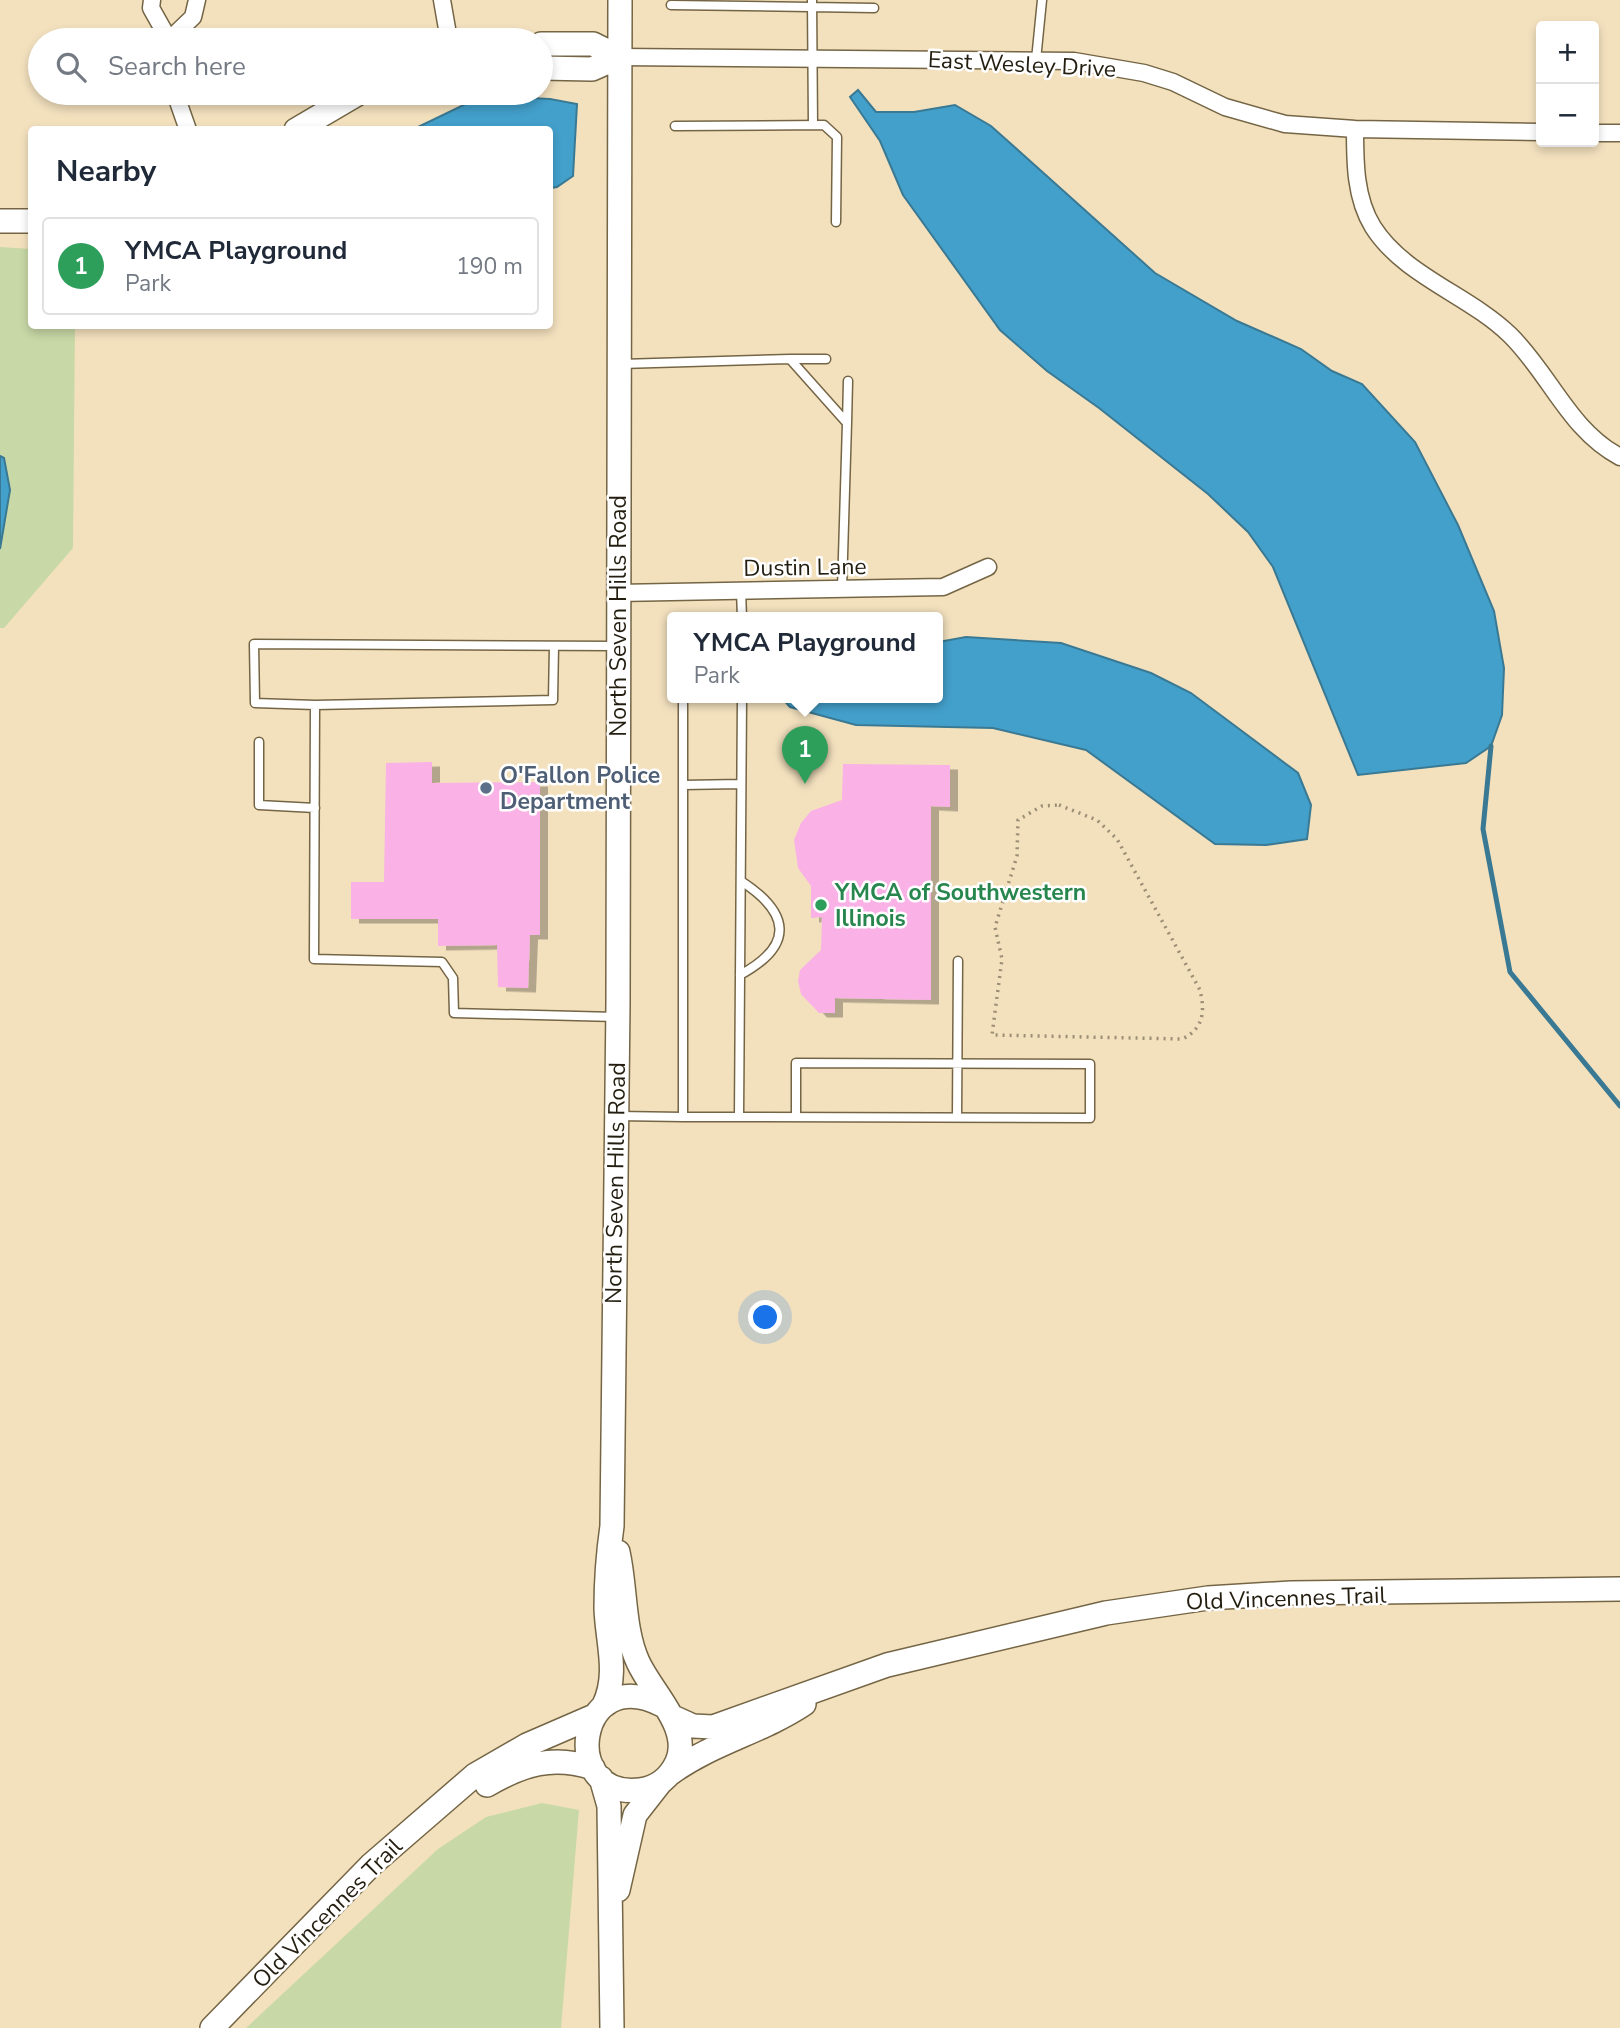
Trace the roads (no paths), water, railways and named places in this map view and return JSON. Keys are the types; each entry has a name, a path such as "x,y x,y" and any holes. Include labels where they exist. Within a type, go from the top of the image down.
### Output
{"street":[{"path":"152,0 151,8 163,28"},
{"path":"181,28 193,17 197,0"},
{"path":"442,0 447,28"},
{"name":"North Seven Hills Road","path":"599,1711 611,1692 612,1661 606,1612 606,1570 612,1526 618,1017 620,0"},
{"name":"East Wesley Drive","path":"553,44 593,44 619,57"},
{"name":"East Wesley Drive","path":"553,68 592,69 619,57 1036,60 1114,65 1173,82 1225,107 1284,124 1355,129 1536,132"},
{"path":"179,105 187,126"},
{"path":"303,126 339,105"},
{"path":"1355,129 1355,172 1362,200 1371,225 1384,243 1407,264 1463,297 1510,335 1583,429 1620,457"},
{"path":"1599,133 1620,133"},
{"path":"0,221 28,220"},
{"name":"Dustin Lane","path":"618,593 943,587 988,567"},
{"name":"North Seven Hills Road","path":"612,1526 637,1660 667,1711"},
{"name":"Old Vincennes Trail","path":"667,1711 693,1726 713,1727 887,1665 1106,1613 1208,1598 1620,1589"},
{"name":"Old Vincennes Trail","path":"665,1778 716,1745 779,1721 836,1684"},
{"path":"612,2028 613,1910 609,1806 586,1745 599,1711 632,1696 667,1711 681,1746 665,1778 635,1815 613,1910"},
{"name":"Old Vincennes Trail","path":"212,2028 371,1865 475,1775 498,1760 599,1711"},
{"name":"Old Vincennes Trail","path":"446,1802 531,1764 564,1760 597,1773"},
{"path":"597,1773 618,1788 632,1791 665,1778"}],"lane":[{"path":"1036,60 1042,0"},
{"path":"671,5 812,3 874,8"},
{"path":"812,3 813,125"},
{"path":"675,126 824,125 837,137 836,222"},
{"path":"790,359 847,423"},
{"path":"618,364 827,359"},
{"path":"842,589 848,381"},
{"path":"741,590 742,612"},
{"path":"554,646 553,700 315,705 256,703 254,644 618,646"},
{"path":"683,703 683,1117"},
{"path":"739,1117 742,703"},
{"path":"315,705 314,959 442,962 453,978 454,1013 618,1017"},
{"path":"259,742 259,805 315,808"},
{"path":"683,785 741,784"},
{"path":"740,975 772,953 780,933 774,910 761,894 741,881"},
{"path":"957,1117 958,961"},
{"path":"615,1116 683,1117 1090,1118 1090,1064 796,1063 796,1117"}],"water":[{"path":"858,90 876,112 914,112 955,105 991,126 1155,273 1237,321 1301,349 1332,371 1362,384 1415,442 1458,525 1494,611 1504,668 1502,715 1491,746 1466,763 1358,775 1273,567 1248,532 1208,494 1099,408 1047,371 1000,330 903,195 880,141 850,97"},
{"path":"553,100 577,104 573,176 553,188 553,126 420,126 464,105 553,105"},
{"path":"0,456 4,458 10,490 0,549"},
{"path":"966,637 1061,643 1151,673 1191,693 1298,773 1311,805 1307,839 1266,845 1215,844 1086,750 993,728 856,725 790,707 786,703 943,703 943,641"}],"waterway":[{"path":"1491,746 1483,829 1510,972 1620,1106"}],"place":[{"name":"YMCA Playground","path":"805,784"},
{"name":"O'Fallon Police Department","path":"486,788"},
{"name":"YMCA of Southwestern Illinois","path":"821,905"}]}
